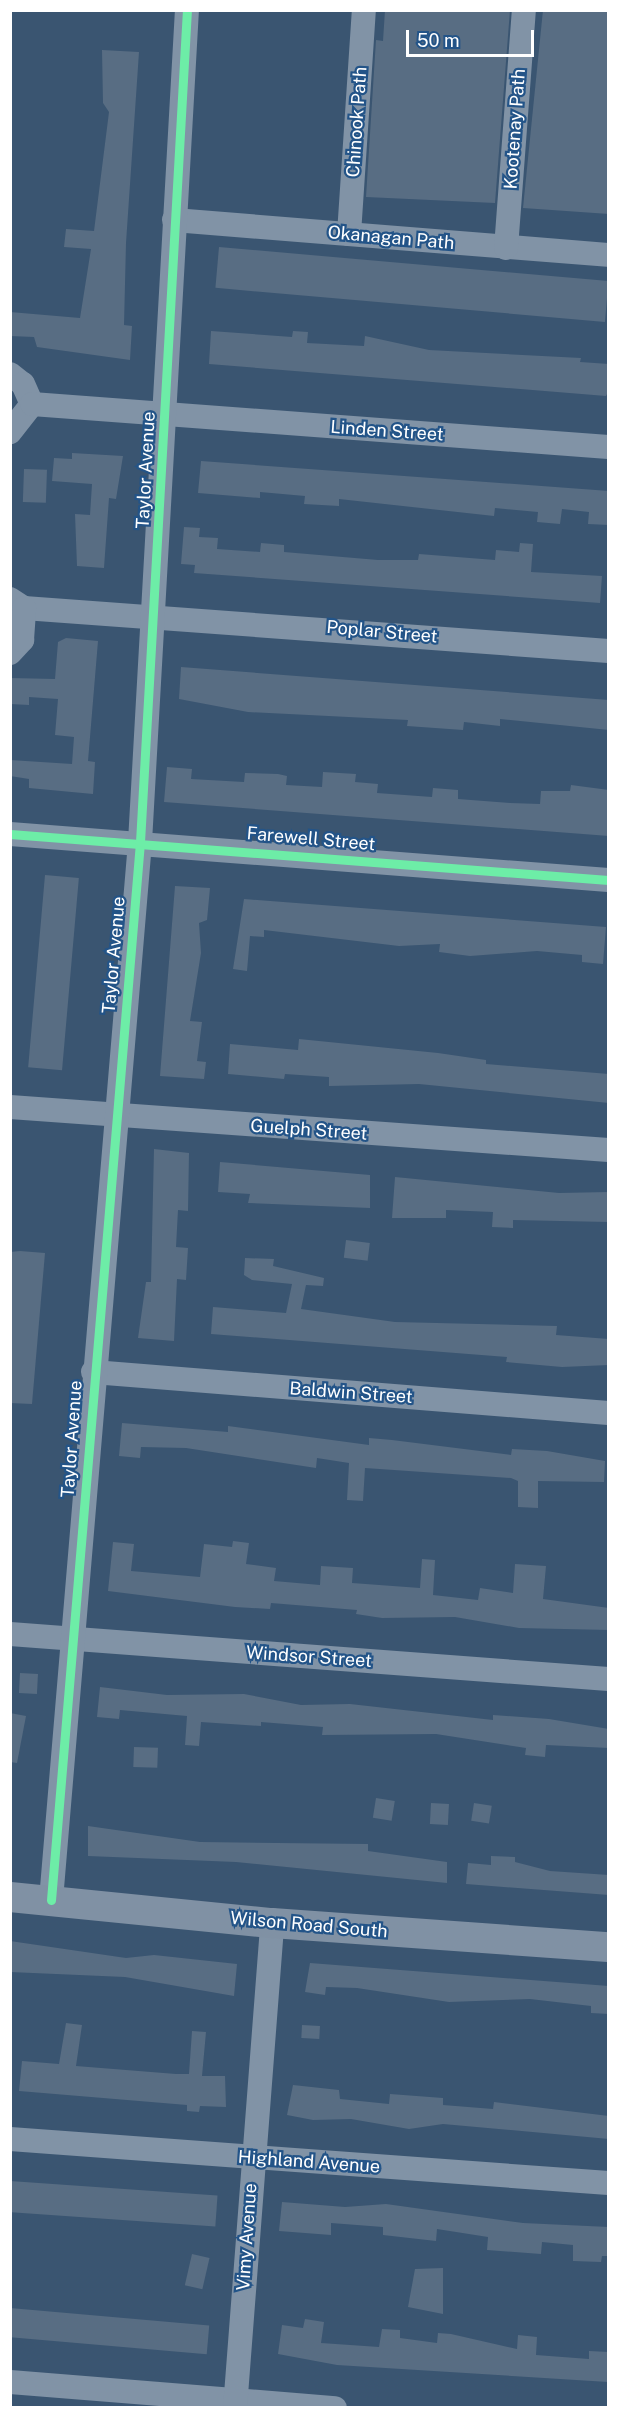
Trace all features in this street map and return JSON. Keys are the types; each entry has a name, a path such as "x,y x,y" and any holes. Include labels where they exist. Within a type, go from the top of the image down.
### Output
{"main road":[{"name":"Wilson Road South","path":"10,1897 272,1923 609,1947"}],"street":[{"name":"Taylor Avenue","path":"51,1900 75,1640 93,1372 118,1116 140,842 155,614 174,220 188,10"},
{"name":"Chinook Path","path":"349,234 364,10"},
{"name":"Kootenay Path","path":"506,248 524,10"},
{"name":"Okanagan Path","path":"174,220 609,255"},
{"path":"10,374 23,384 32,404 10,432"},
{"name":"Linden Street","path":"32,404 609,447"},
{"path":"10,653 21,640 17,604"},
{"name":"Poplar Street","path":"17,604 609,651"},
{"name":"Farewell Street","path":"10,834 609,879"},
{"name":"Guelph Street","path":"10,1107 609,1149"},
{"name":"Baldwin Street","path":"93,1372 609,1413"},
{"name":"Windsor Street","path":"10,1634 609,1679"},
{"name":"Vimy Avenue","path":"236,2404 272,1923"},
{"name":"Highland Avenue","path":"10,2139 609,2183"},
{"path":"10,2382 236,2404 335,2408"}],"building":[{"path":"385,10 510,10 495,203 366,197 376,40 383,41"},
{"path":"543,10 609,10 609,214 523,208"},
{"path":"102,50 139,52 126,243 124,325 132,326 130,360 37,347 34,337 10,336 10,312 80,318 91,249 64,247 66,229 94,231 109,112 103,103"},
{"path":"219,247 608,281 605,322 215,288"},
{"path":"211,331 292,337 293,331 308,332 307,343 364,346 365,336 429,350 581,358 580,362 609,364 609,390 606,396 209,364"},
{"path":"72,453 123,456 116,499 109,498 104,568 77,566 75,514 90,515 92,484 52,481 54,458 72,459"},
{"path":"201,461 609,491 609,525 588,524 589,512 562,509 560,524 537,522 538,512 495,508 494,516 339,499 339,506 304,504 305,496 260,492 260,498 198,493"},
{"path":"24,469 47,470 46,503 23,502"},
{"path":"184,527 200,528 199,537 218,538 217,549 260,552 261,543 284,545 284,552 378,560 418,560 419,554 495,560 496,550 519,552 520,543 533,544 531,572 602,576 600,603 194,573 195,565 181,564"},
{"path":"66,638 98,641 88,761 95,762 93,794 29,788 29,779 10,776 10,760 72,764 74,737 55,735 58,699 29,697 29,705 10,704 10,678 55,679 58,642"},
{"path":"181,667 609,700 609,730 500,719 500,726 464,722 463,730 407,726 408,720 248,712 179,699"},
{"path":"167,767 192,769 191,779 244,782 245,773 278,774 287,776 286,785 322,787 323,772 356,774 355,782 378,784 377,793 432,797 433,788 458,790 458,799 510,803 540,804 541,791 570,791 571,785 609,790 609,836 164,802"},
{"path":"45,875 79,878 62,1070 28,1067"},
{"path":"175,886 210,888 207,920 199,923 201,953 190,1021 202,1022 197,1061 206,1062 204,1079 160,1076"},
{"path":"244,899 606,927 603,964 582,962 582,955 537,951 470,956 439,952 440,944 399,946 264,930 264,937 250,936 247,971 233,969"},
{"path":"299,1039 438,1053 486,1060 486,1064 609,1074 609,1103 419,1084 329,1086 329,1077 285,1074 284,1079 228,1074 230,1044 298,1050"},
{"path":"154,1149 189,1153 188,1211 178,1210 176,1247 188,1248 186,1280 177,1279 174,1341 138,1338 146,1282 151,1282"},
{"path":"220,1162 370,1175 370,1208 248,1203 250,1194 218,1192"},
{"path":"395,1177 559,1193 609,1192 609,1222 513,1220 513,1228 492,1227 493,1212 446,1210 446,1218 392,1218"},
{"path":"346,1240 370,1243 368,1261 344,1258"},
{"path":"10,1252 45,1253 32,1404 10,1403"},
{"path":"245,1258 274,1259 273,1266 324,1278 323,1286 306,1285 301,1309 395,1322 557,1326 556,1335 609,1339 609,1365 562,1367 506,1362 507,1357 211,1334 213,1307 286,1313 292,1284 252,1280 244,1275"},
{"path":"122,1423 228,1432 228,1426 369,1445 369,1438 511,1455 512,1449 547,1451 605,1461 604,1482 538,1481 538,1508 518,1507 518,1481 511,1478 365,1468 363,1501 347,1500 349,1463 317,1458 316,1468 186,1448 141,1447 140,1458 119,1456"},
{"path":"233,1541 249,1543 246,1564 276,1568 274,1581 320,1585 321,1566 353,1568 352,1583 420,1588 422,1559 435,1560 433,1595 478,1600 480,1588 513,1593 515,1564 546,1566 543,1599 609,1608 609,1630 519,1628 455,1617 382,1618 356,1614 357,1610 271,1603 270,1609 235,1607 108,1591 113,1542 134,1544 131,1571 200,1577 204,1544 232,1547"},
{"path":"20,1673 38,1674 37,1694 19,1693"},
{"path":"100,1687 167,1695 244,1694 301,1705 350,1704 493,1720 493,1715 549,1719 609,1729 609,1748 546,1745 545,1757 525,1755 526,1748 436,1734 322,1735 323,1727 261,1722 261,1726 201,1722 199,1746 185,1745 187,1716 120,1710 119,1719 97,1717"},
{"path":"10,1713 26,1716 17,1763 10,1762"},
{"path":"134,1747 158,1748 157,1768 133,1767"},
{"path":"376,1798 395,1801 392,1821 373,1818"},
{"path":"431,1803 449,1804 448,1825 430,1824"},
{"path":"474,1803 492,1806 489,1824 471,1821"},
{"path":"88,1826 200,1842 368,1844 368,1851 447,1862 447,1883 236,1862 88,1856"},
{"path":"491,1856 515,1857 515,1862 550,1871 609,1875 609,1895 466,1884 468,1863 491,1865"},
{"path":"10,1941 126,1958 154,1955 237,1964 234,1996 125,1977 10,1972"},
{"path":"310,1963 609,1986 609,2014 591,2013 591,2006 530,1999 449,2002 357,1988 326,1987 325,1995 305,1992"},
{"path":"66,2023 82,2025 76,2066 176,2074 189,2074 192,2031 206,2032 202,2076 225,2076 226,2107 200,2106 199,2112 187,2111 187,2105 19,2091 22,2061 59,2064"},
{"path":"302,2025 320,2026 319,2039 301,2038"},
{"path":"293,2085 339,2090 340,2099 389,2104 390,2094 443,2098 443,2105 493,2109 494,2102 609,2116 609,2139 443,2124 409,2129 351,2119 313,2120 287,2115"},
{"path":"10,2181 217,2196 215,2226 10,2212"},
{"path":"282,2202 345,2207 386,2204 523,2223 609,2227 609,2256 602,2256 601,2262 573,2261 573,2245 542,2242 541,2254 487,2250 488,2237 437,2229 436,2241 383,2235 383,2227 331,2223 331,2235 279,2231"},
{"path":"192,2254 210,2258 202,2289 185,2285"},
{"path":"443,2268 443,2314 408,2307 415,2269"},
{"path":"10,2308 209,2325 207,2354 10,2337"},
{"path":"305,2319 324,2322 321,2343 379,2347 382,2329 400,2330 400,2338 437,2343 438,2333 451,2334 517,2349 518,2335 537,2337 536,2355 589,2359 589,2351 609,2352 608,2382 337,2365 278,2354 282,2325 303,2328"}],"cycle path":[{"path":"51,1900 140,842 187,10"},
{"path":"10,834 608,880"}]}
